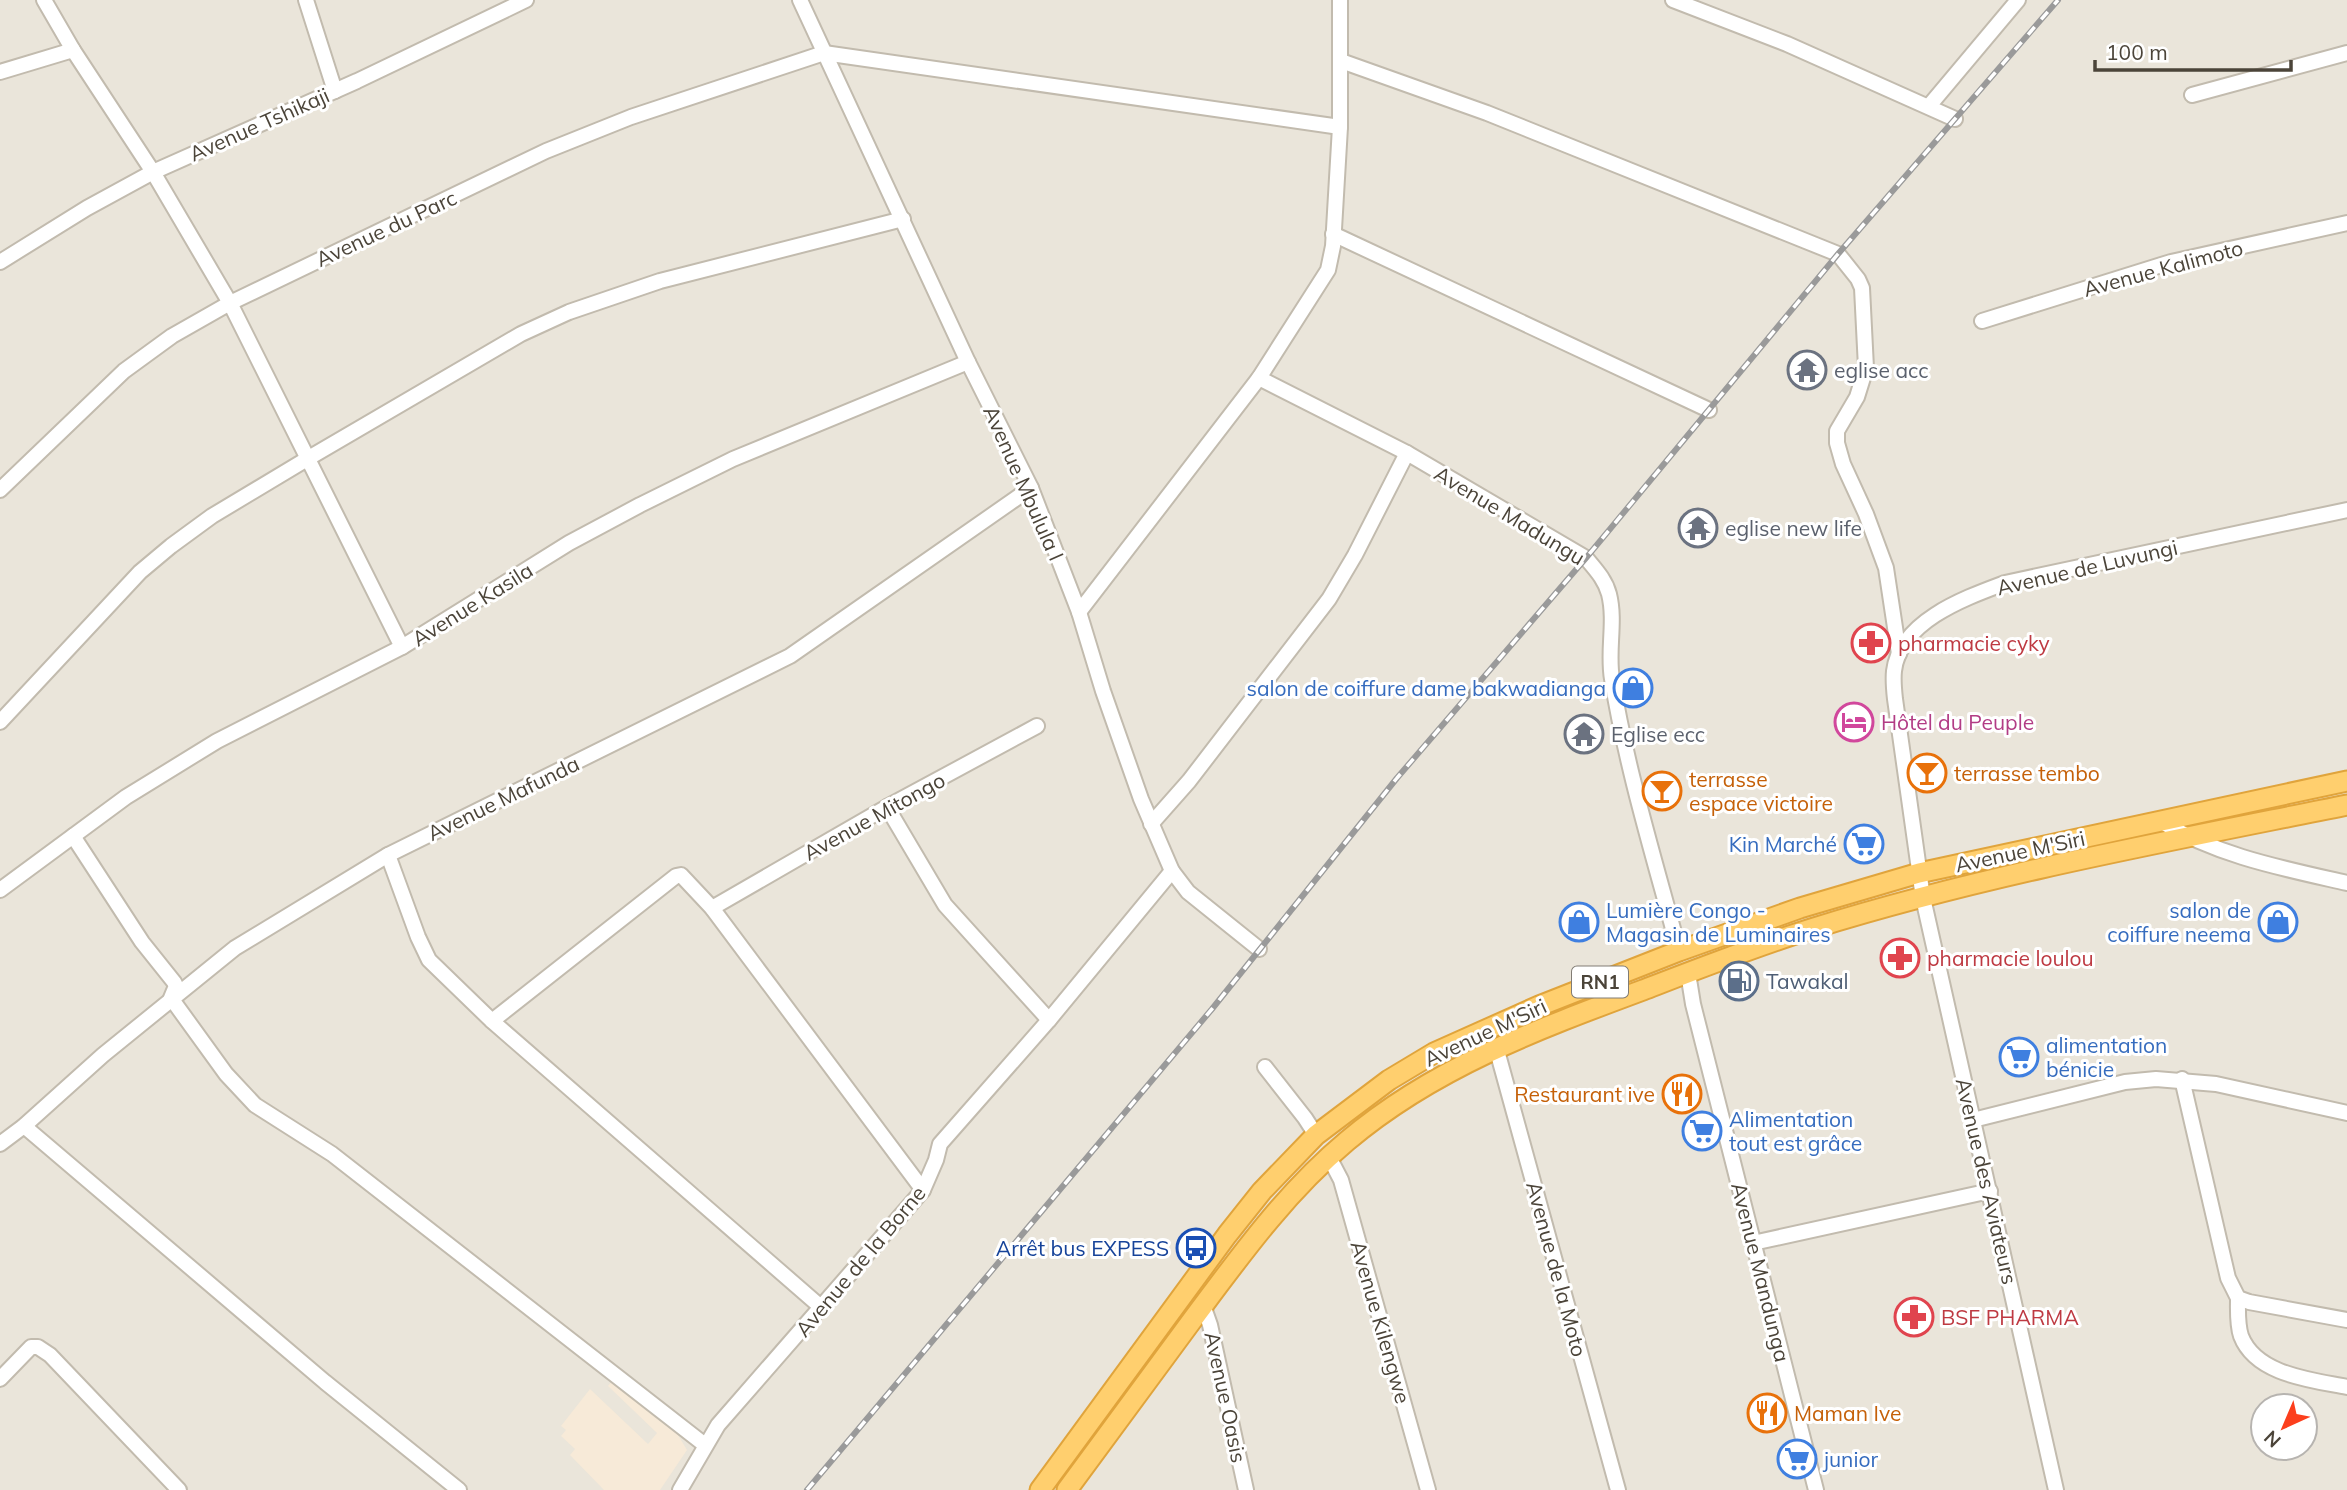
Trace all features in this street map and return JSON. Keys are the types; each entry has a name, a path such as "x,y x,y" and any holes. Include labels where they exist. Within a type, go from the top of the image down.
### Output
{"highway":[{"name":"Avenue M'Siri","path":"1040,1490 1262,1191 1316,1135 1389,1080 1434,1053 1539,1006 1679,951 1800,908 1919,873 2347,781"},
{"name":"Avenue M'Siri","path":"1066,1490 1279,1207 1329,1157 1376,1117 1446,1073 1496,1047 1725,958 1815,928 1923,898 2113,852 2347,805"},
{"path":"1227,1235 1246,1248"}],"street":[{"path":"44,0 73,50 153,172 230,303 402,647"},
{"path":"306,0 335,91"},
{"name":"Avenue Tshikaji","path":"0,262 87,208 153,172 335,91 526,0"},
{"name":"Avenue Mbulula I","path":"800,0 968,362 1031,488 1079,612 1103,691 1151,824 1172,871 1188,892 1259,949"},
{"path":"1079,612 1259,378 1328,270 1334,234 1340,127 1340,0"},
{"path":"1673,0 1787,44 1955,118"},
{"path":"1929,106 2018,0"},
{"path":"0,72 73,50"},
{"path":"824,53 1340,127"},
{"name":"Avenue du Parc","path":"0,490 124,371 172,336 230,303 547,151 631,117 824,53"},
{"path":"2192,95 2345,53 2347,70"},
{"path":"1341,61 1499,118 1838,254 1858,279 1862,288 1866,368 1857,397 1837,431 1838,450 1886,568 1899,654 1894,671 1895,699 1919,873"},
{"path":"0,722 140,572 171,546 212,516 521,334 569,312 660,281 903,219"},
{"name":"Avenue Kalimoto","path":"1982,321 2171,262 2347,223"},
{"path":"1334,234 1709,410"},
{"name":"Avenue Kasila","path":"0,890 126,797 217,741 402,647 569,543 733,459 968,362"},
{"name":"Avenue Madungu","path":"1259,378 1407,453 1586,558 1604,581 1613,619 1611,676 1624,746 1679,951"},
{"path":"1151,824 1189,781 1329,599 1407,453"},
{"name":"Avenue Mafunda","path":"0,1144 171,998 234,948 388,855 790,656 1031,488"},
{"name":"Avenue de Luvungi","path":"1899,654 1918,629 1933,617 2005,583 2347,510"},
{"name":"Avenue Mitongo","path":"712,908 887,807 1037,726"},
{"path":"887,807 944,905 1049,1020"},
{"path":"2160,821 2187,837 2253,861 2347,883"},
{"path":"73,836 142,942 174,982 176,986 171,998 226,1074 254,1105 332,1154 705,1445"},
{"path":"388,855 429,960 492,1021 822,1308"},
{"name":"Avenue de la Borne","path":"680,1490 719,1425 923,1190 940,1144 1049,1020 1172,871"},
{"name":"Avenue des Aviateurs","path":"1919,873 2056,1490"},
{"path":"492,1021 676,876 684,876 712,908 923,1190"},
{"name":"Avenue Mandunga","path":"1688,973 1693,1004 1816,1490"},
{"name":"Avenue de la Moto","path":"1496,1047 1618,1490"},
{"path":"1265,1068 1306,1118 1316,1135"},
{"path":"1973,1120 2125,1082 2156,1079 2182,1079 2216,1084 2347,1113"},
{"path":"2182,1079 2228,1278 2238,1298 2237,1317 2246,1346 2260,1360 2276,1369 2347,1387"},
{"path":"24,1126 325,1382 459,1490"},
{"name":"Avenue Kilengwe","path":"1329,1157 1341,1180 1428,1490"},
{"path":"1753,1243 1990,1191"},
{"path":"2238,1298 2347,1320"},
{"name":"Avenue Oasis","path":"1203,1305 1210,1325 1246,1490"},
{"path":"0,1379 31,1347 38,1347 50,1355 179,1490"}],"shaded area":[{"path":"0,0 2347,0 2347,1490 0,1490"},
{"path":"612,1381 672,1425 687,1450 660,1490 604,1490 570,1455 575,1449 561,1436 566,1430 561,1426 590,1389 648,1444 657,1433 608,1386"}],"railway":[{"path":"807,1490 1212,1009 1397,778 1586,558 1838,254 2058,0"}],"place":[{"name":"eglise acc","path":"1807,370"},
{"name":"eglise new life","path":"1698,528"},
{"name":"pharmacie cyky","path":"1871,643"},
{"name":"salon de coiffure dame bakwadianga","path":"1633,688"},
{"name":"Hôtel du Peuple","path":"1854,722"},
{"name":"Eglise ecc","path":"1584,734"},
{"name":"terrasse tembo","path":"1927,773"},
{"name":"terrasse espace victoire","path":"1662,791"},
{"name":"Kin Marché","path":"1864,844"},
{"name":"Lumière Congo - Magasin de Luminaires","path":"1579,922"},
{"name":"salon de coiffure neema","path":"2278,922"},
{"name":"pharmacie loulou","path":"1900,958"},
{"name":"Tawakal","path":"1739,981"},
{"name":"alimentation bénicie","path":"2019,1057"},
{"name":"Restaurant ive","path":"1682,1094"},
{"name":"Alimentation tout est grâce","path":"1702,1131"},
{"name":"Arrêt bus EXPESS","path":"1196,1248"},
{"name":"BSF PHARMA","path":"1914,1317"},
{"name":"Maman Ive","path":"1767,1413"},
{"name":"junior","path":"1797,1459"}]}
